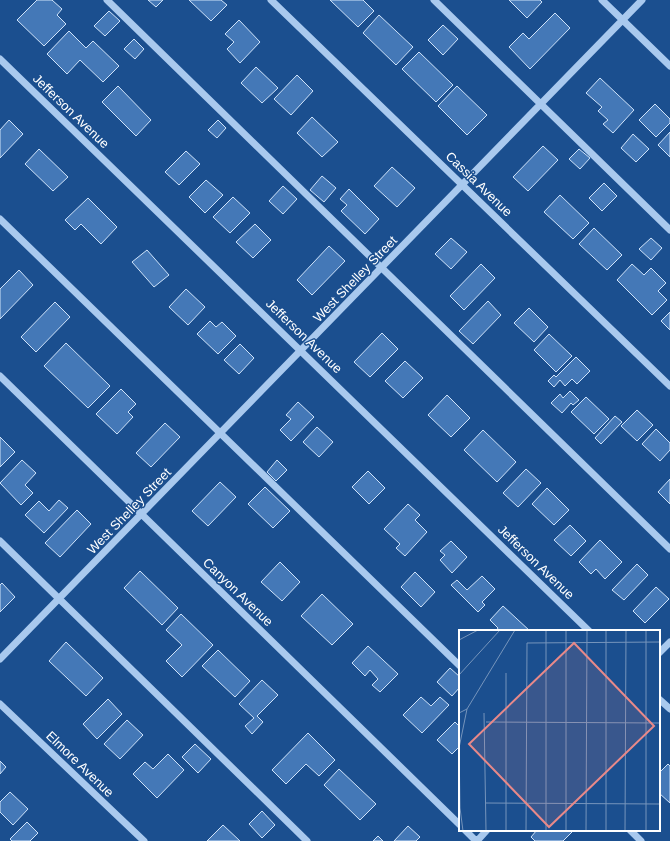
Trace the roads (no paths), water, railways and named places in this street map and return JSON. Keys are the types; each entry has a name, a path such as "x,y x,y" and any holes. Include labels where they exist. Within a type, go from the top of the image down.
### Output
{"street":[{"path":"107,0 670,549"},
{"name":"Cassia Avenue","path":"271,0 670,386"},
{"path":"434,0 670,230"},
{"path":"602,0 670,66"},
{"name":"West Shelley Street","path":"0,659 302,351 539,104 642,0"},
{"name":"Jefferson Avenue","path":"0,59 588,630"},
{"path":"0,219 459,665"},
{"name":"Canyon Avenue","path":"0,376 459,824"},
{"path":"0,541 307,841"},
{"path":"660,652 670,642"},
{"path":"660,700 670,710"},
{"name":"Elmore Avenue","path":"0,704 144,841"},
{"path":"466,831 477,841 486,831"},
{"path":"631,831 641,841"}]}
